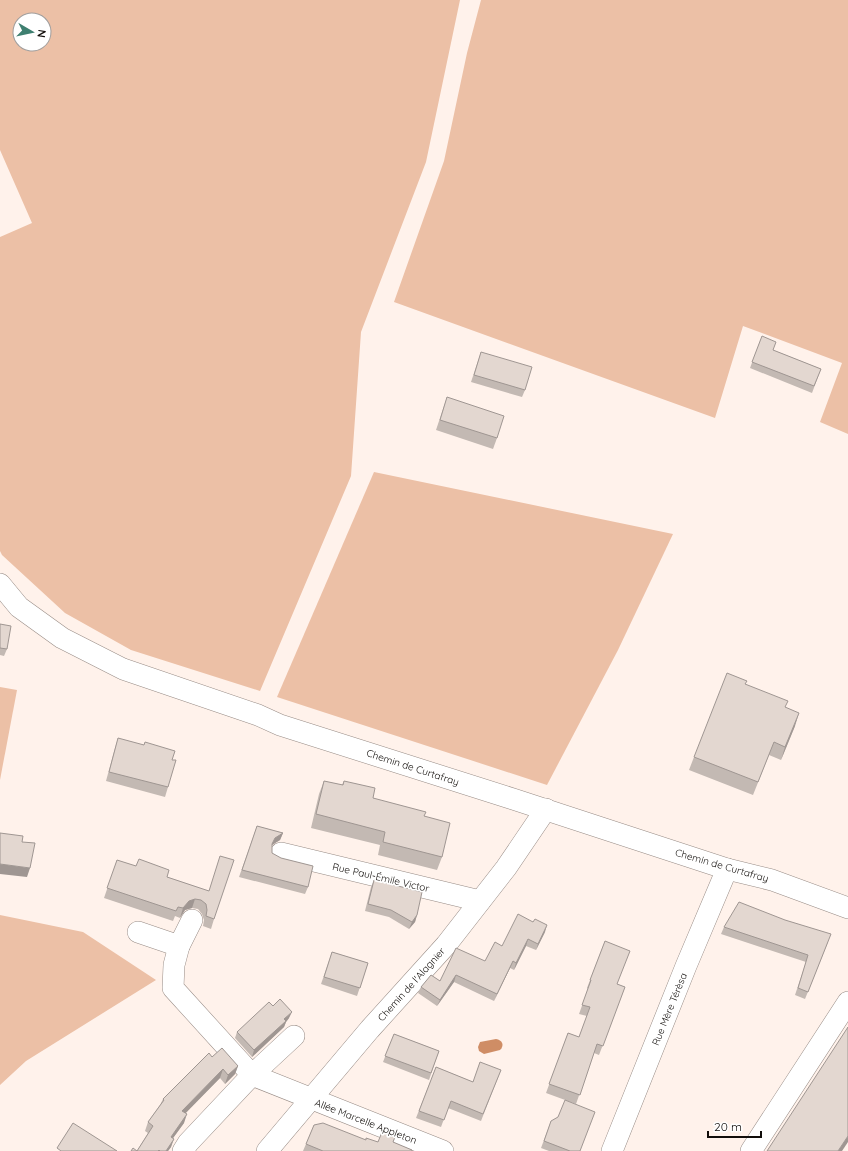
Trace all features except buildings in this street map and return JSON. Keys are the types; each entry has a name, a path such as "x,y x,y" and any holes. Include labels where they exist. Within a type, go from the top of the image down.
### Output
{"street":[{"name":"Chemin de Curtafray","path":"0,584 19,607 62,638 123,668 280,725 546,809 727,869 772,880 848,908"},
{"name":"Chemin de l'Alagnier","path":"267,1151 310,1099 446,945 506,868 546,809"},
{"name":"Rue Paul-Émile Victor","path":"281,853 480,901"},
{"name":"Rue Mère Térèsa","path":"612,1151 686,966 727,869"},
{"path":"192,920 180,946 174,965 173,988 252,1075"},
{"path":"138,932 180,946"},
{"path":"750,1151 848,1002"},
{"path":"183,1151 188,1143 252,1075 294,1036"},
{"name":"Allée Marcelle Appleton","path":"252,1075 444,1151"}],"shaded area":[{"path":"0,0 460,0 426,162 361,332 351,476 260,691 131,650 65,613 2,555 0,551 0,237 32,223 0,150"},
{"path":"481,0 848,0 848,434 820,422 842,363 743,326 715,418 394,302 444,161 467,53"},
{"path":"374,472 673,534 618,650 547,785 277,697"},
{"path":"0,687 17,690 0,780"},
{"path":"0,915 83,932 156,980 26,1061 0,1085"},
{"path":"496,1039 500,1040 502,1043 500,1050 484,1054 479,1051 478,1047 480,1042"}]}
